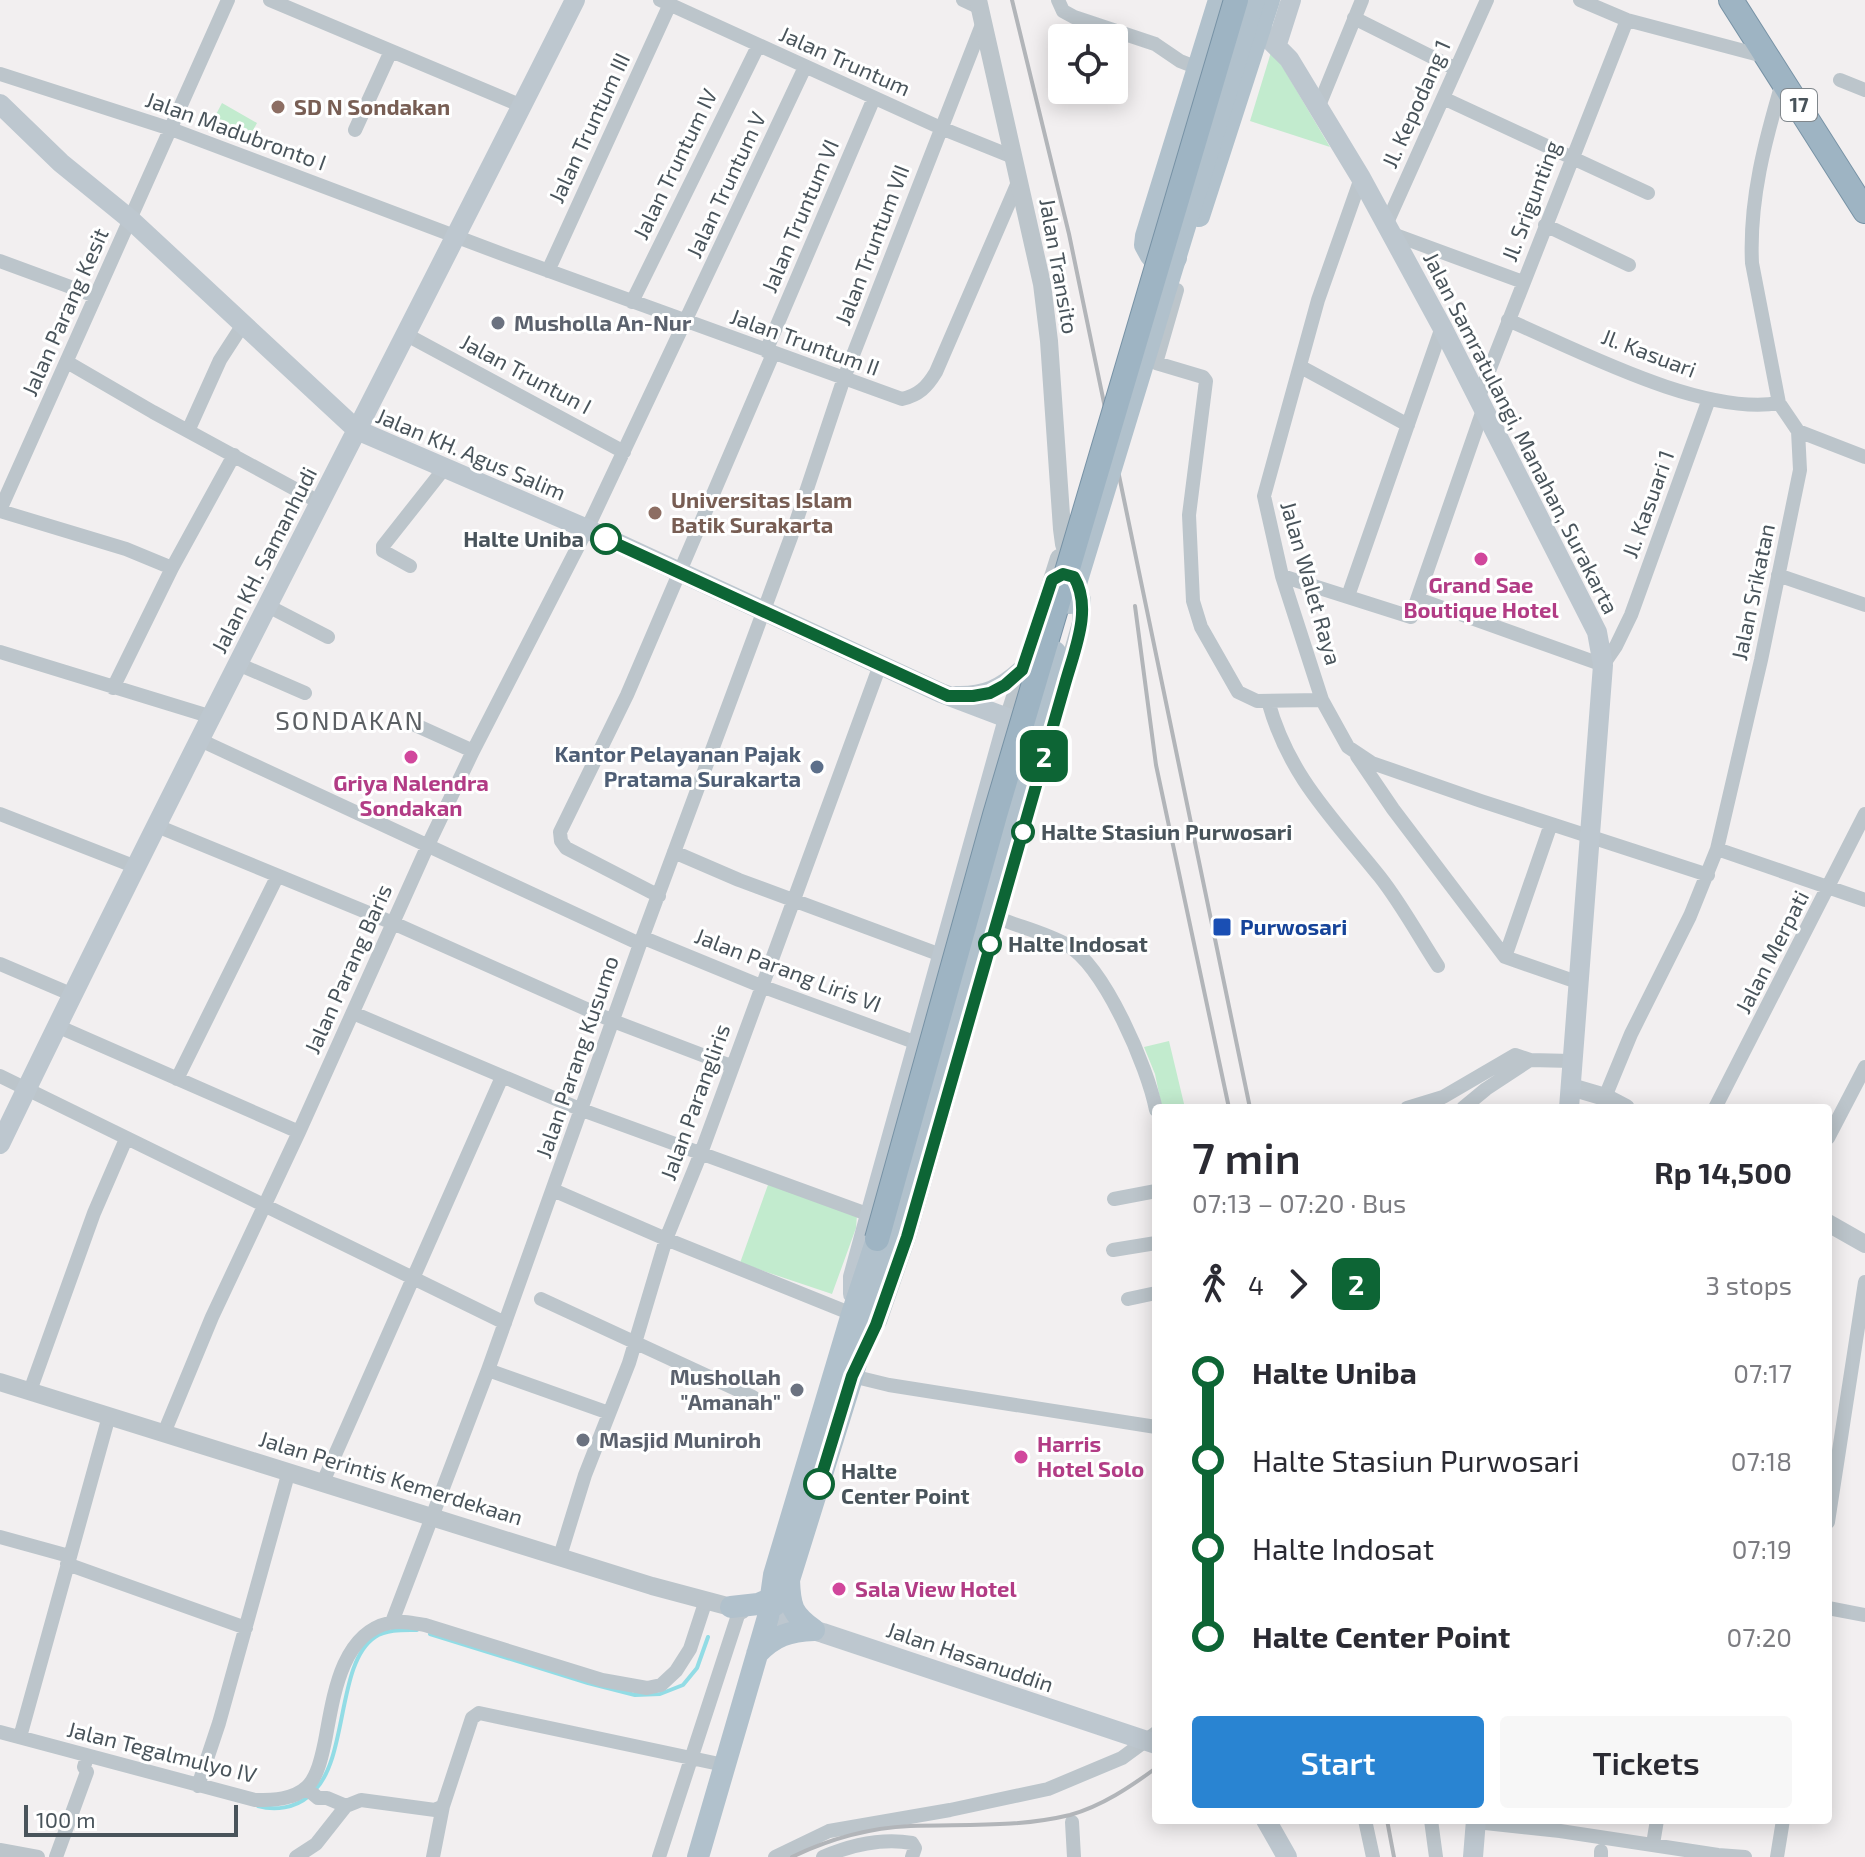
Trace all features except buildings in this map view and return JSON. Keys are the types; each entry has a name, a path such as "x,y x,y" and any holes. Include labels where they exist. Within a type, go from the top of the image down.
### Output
{"highway":[{"path":"884,1241 995,815 1236,0"},
{"name":"17","path":"1731,0 1865,211"},
{"name":"17","path":"1749,0 1865,186"}],"main road":[{"name":"Jalan KH. Samanhudi","path":"0,1144 266,605 407,335 575,0"},
{"path":"1219,0 1191,65 1145,245 1151,256 1164,260 1180,257 1189,248 1291,0"},
{"path":"698,1857 757,1654 852,1375 884,1241 1057,644 1254,0"},
{"path":"1269,0 1273,41"},
{"name":"Jalan Samratulangi, Manahan, Surakarta","path":"1273,41 1361,178 1442,327 1597,632 1603,665 1569,1104"},
{"name":"Jalan KH. Agus Salim","path":"0,104 61,163 131,220 357,430 443,470 587,529 948,696 1050,734"},
{"path":"948,696 990,693 1022,670"},
{"path":"852,1314 853,1277 1008,719"},
{"path":"777,1598 774,1575 852,1314 884,1241"},
{"path":"757,1654 752,1630 736,1609 777,1598 790,1599 798,1618 814,1630"},
{"name":"Jalan Hasanuddin","path":"777,1598 814,1630 1152,1740"},
{"path":"757,1654 777,1637 795,1631 814,1630"},
{"path":"1269,1824 1287,1857"},
{"path":"1473,1857 1476,1824"}],"street":[{"name":"Jalan Parang Kesit","path":"0,511 6,482 67,362 228,0"},
{"path":"270,0 522,106"},
{"path":"1058,0 1063,11 1074,17 1155,44 1191,65"},
{"path":"1318,108 1362,0"},
{"name":"Jl. Kepodang 1","path":"1388,229 1487,0"},
{"path":"1580,0 1627,20 1768,58"},
{"name":"Jalan Truntum","path":"665,2 941,128 1013,157"},
{"name":"Jalan Truntum III","path":"548,271 665,2"},
{"name":"Jalan Truntum VII","path":"763,611 844,378 941,128 976,7"},
{"name":"Jalan Transito","path":"976,7 1042,284 1064,544"},
{"path":"1354,18 1456,69"},
{"name":"Jl. Srigunting","path":"1418,599 1508,320 1627,20"},
{"name":"Jalan Truntum IV","path":"632,302 758,46"},
{"path":"355,130 391,51"},
{"name":"Jalan Truntum V","path":"624,452 805,67"},
{"name":"Jalan Madubronto I","path":"0,74 171,129 456,236"},
{"path":"1783,80 1756,189 1751,240 1758,302 1779,403 1798,431 1865,457"},
{"path":"1840,80 1865,90"},
{"name":"Jalan Truntum VI","path":"659,896 566,848 560,832 627,695 874,98"},
{"path":"1443,98 1648,193"},
{"name":"Jalan Walet Raya","path":"1361,178 1318,300 1264,496 1282,576 1322,700 1348,747 1505,957"},
{"name":"Jalan Truntum II","path":"456,236 902,399 916,396 936,372 1019,180"},
{"path":"1545,225 1629,265"},
{"path":"1388,229 1523,282"},
{"path":"1189,248 1156,363 1203,377 1206,381 1189,515 1193,601 1201,627 1238,692 1257,701 1322,700"},
{"path":"0,261 95,296"},
{"name":"Jl. Kasuari","path":"1508,320 1657,383 1709,399 1761,405 1779,403"},
{"path":"188,431 220,360 242,326"},
{"path":"1348,596 1442,327"},
{"name":"Jalan Truntun I","path":"407,335 624,452"},
{"path":"67,362 319,502"},
{"path":"1301,367 1408,425"},
{"name":"Jl. Kasuari 1","path":"1603,665 1625,631 1709,399"},
{"name":"Jalan Srikatan","path":"1605,1097 1631,1034 1708,875 1717,849 1800,470 1798,431"},
{"name":"Jalan Parang Baris","path":"164,1433 212,1317 428,845 624,452"},
{"path":"113,688 172,568 234,455"},
{"path":"410,566 383,551 383,546 443,470"},
{"path":"0,511 126,549 172,568"},
{"path":"1008,719 1064,544"},
{"path":"1064,544 1079,586 1081,623 907,1237 876,1325 852,1375 903,1387 1152,1426"},
{"path":"1052,580 1063,574 1069,575 1079,586"},
{"path":"1778,575 1865,605"},
{"path":"1282,576 1408,618 1418,599 1603,665"},
{"path":"266,605 328,637"},
{"name":"Jalan Parang Kusumo","path":"392,1622 488,1370 763,611"},
{"path":"0,652 212,717"},
{"path":"238,664 305,693"},
{"name":"Jalan Parangliris","path":"560,1556 585,1475 635,1342 666,1239 701,1153 880,665"},
{"path":"1268,701 1277,730 1299,774 1321,807 1382,880 1438,966"},
{"path":"411,723 473,751"},
{"name":"Jalan Parang Liris VI","path":"200,740 642,941 917,1043"},
{"path":"1354,752 1372,763 1708,875"},
{"path":"0,814 136,867"},
{"name":"Jalan Merpati","path":"1717,1104 1865,814"},
{"path":"1551,824 1505,957 1577,982"},
{"path":"157,826 393,923 613,1021 731,1066"},
{"path":"1717,849 1865,900"},
{"path":"674,852 941,955"},
{"path":"177,1079 277,877"},
{"path":"998,918 1067,945 1080,955 1119,1015 1143,1063 1155,1104"},
{"path":"0,964 73,995"},
{"path":"353,1013 582,1110 870,1215"},
{"path":"57,1026 299,1132"},
{"path":"1420,1104 1443,1097 1515,1055 1530,1060 1572,1061"},
{"path":"1468,1104 1530,1060"},
{"path":"1832,1130 1865,1067"},
{"path":"0,1076 505,1323"},
{"path":"323,1482 502,1077"},
{"path":"1571,1087 1618,1104"},
{"path":"30,1391 94,1213 126,1139"},
{"path":"553,1190 852,1314"},
{"path":"1114,1199 1152,1192"},
{"path":"1832,1225 1865,1244"},
{"path":"1113,1250 1152,1244"},
{"path":"1832,1496 1865,1282"},
{"path":"1128,1299 1152,1294"},
{"path":"541,1299 753,1397"},
{"path":"488,1370 609,1413"},
{"name":"Jalan Perintis Kemerdekaan","path":"0,1382 736,1609"},
{"path":"20,1737 109,1416"},
{"path":"198,1786 230,1660 246,1628 289,1471"},
{"path":"0,1537 246,1628"},
{"path":"346,1806 311,1793 345,1662 367,1631 392,1622 425,1625 602,1680 647,1688 661,1685 676,1671 690,1649 706,1600"},
{"path":"661,1856 736,1609"},
{"path":"1832,1609 1865,1615"},
{"path":"433,1857 443,1806 472,1718 479,1713 724,1765"},
{"name":"Jalan Tegalmulyo IV","path":"0,1734 20,1737 85,1761 266,1800 311,1793"},
{"path":"775,1857 829,1831 1048,1789 1122,1758 1152,1741"},
{"path":"56,1857 87,1772 85,1761"},
{"path":"298,1857 316,1844 346,1806 361,1800 435,1810 443,1806"},
{"path":"1072,1822 1074,1857"},
{"path":"1366,1824 1373,1857"},
{"path":"1432,1824 1436,1857"},
{"path":"1499,1824 1745,1857"},
{"path":"1653,1844 1656,1824"},
{"path":"1777,1857 1782,1824"},
{"path":"823,1857 858,1845 894,1842 912,1843 915,1848 912,1857"},
{"path":"0,1850 38,1857"}],"green space":[{"path":"1272,49 1330,147 1250,121"},
{"path":"222,103 257,123 246,143 211,124"},
{"path":"1169,1041 1184,1104 1161,1104 1155,1074 1144,1047"},
{"path":"769,1182 857,1215 856,1228 832,1294 740,1263"}],"waterway":[{"path":"315,1790 333,1755 348,1687 363,1649 375,1637 385,1633 417,1630"},
{"path":"430,1634 635,1695 660,1694 683,1685 697,1668 708,1637"},
{"path":"258,1806 285,1807 309,1796"}],"railway":[{"path":"1012,0 1069,234 1249,1104"},
{"path":"1135,606 1156,765 1228,1104"},
{"path":"792,1857 835,1840 879,1829 1010,1824 1070,1815 1104,1801 1152,1771"},
{"path":"1388,1824 1394,1857"}],"bus line":[{"name":"2","path":"606,539 948,696 990,693 1005,685 1022,670 1052,580 1063,574 1069,575 1079,586 1081,623 1065,684 907,1237 876,1325 852,1376 819,1484"}],"place":[{"name":"SD N Sondakan","path":"278,107"},
{"name":"Musholla An-Nur","path":"498,323"},
{"name":"Universitas Islam Batik Surakarta","path":"655,513"},
{"name":"Halte Uniba","path":"606,539"},
{"name":"Grand Sae Boutique Hotel","path":"1481,559"},
{"name":"Griya Nalendra Sondakan","path":"411,757"},
{"name":"Kantor Pelayanan Pajak Pratama Surakarta","path":"817,767"},
{"name":"Halte Stasiun Purwosari","path":"1023,832"},
{"name":"Purwosari","path":"1222,927"},
{"name":"Halte Indosat","path":"990,944"},
{"name":"Mushollah \"Amanah\"","path":"797,1390"},
{"name":"Masjid Muniroh","path":"583,1440"},
{"name":"Harris Hotel Solo","path":"1021,1457"},
{"name":"Halte Center Point","path":"819,1484"},
{"name":"Sala View Hotel","path":"839,1589"}],"district":[{"name":"SONDAKAN","path":"350,721"}]}
